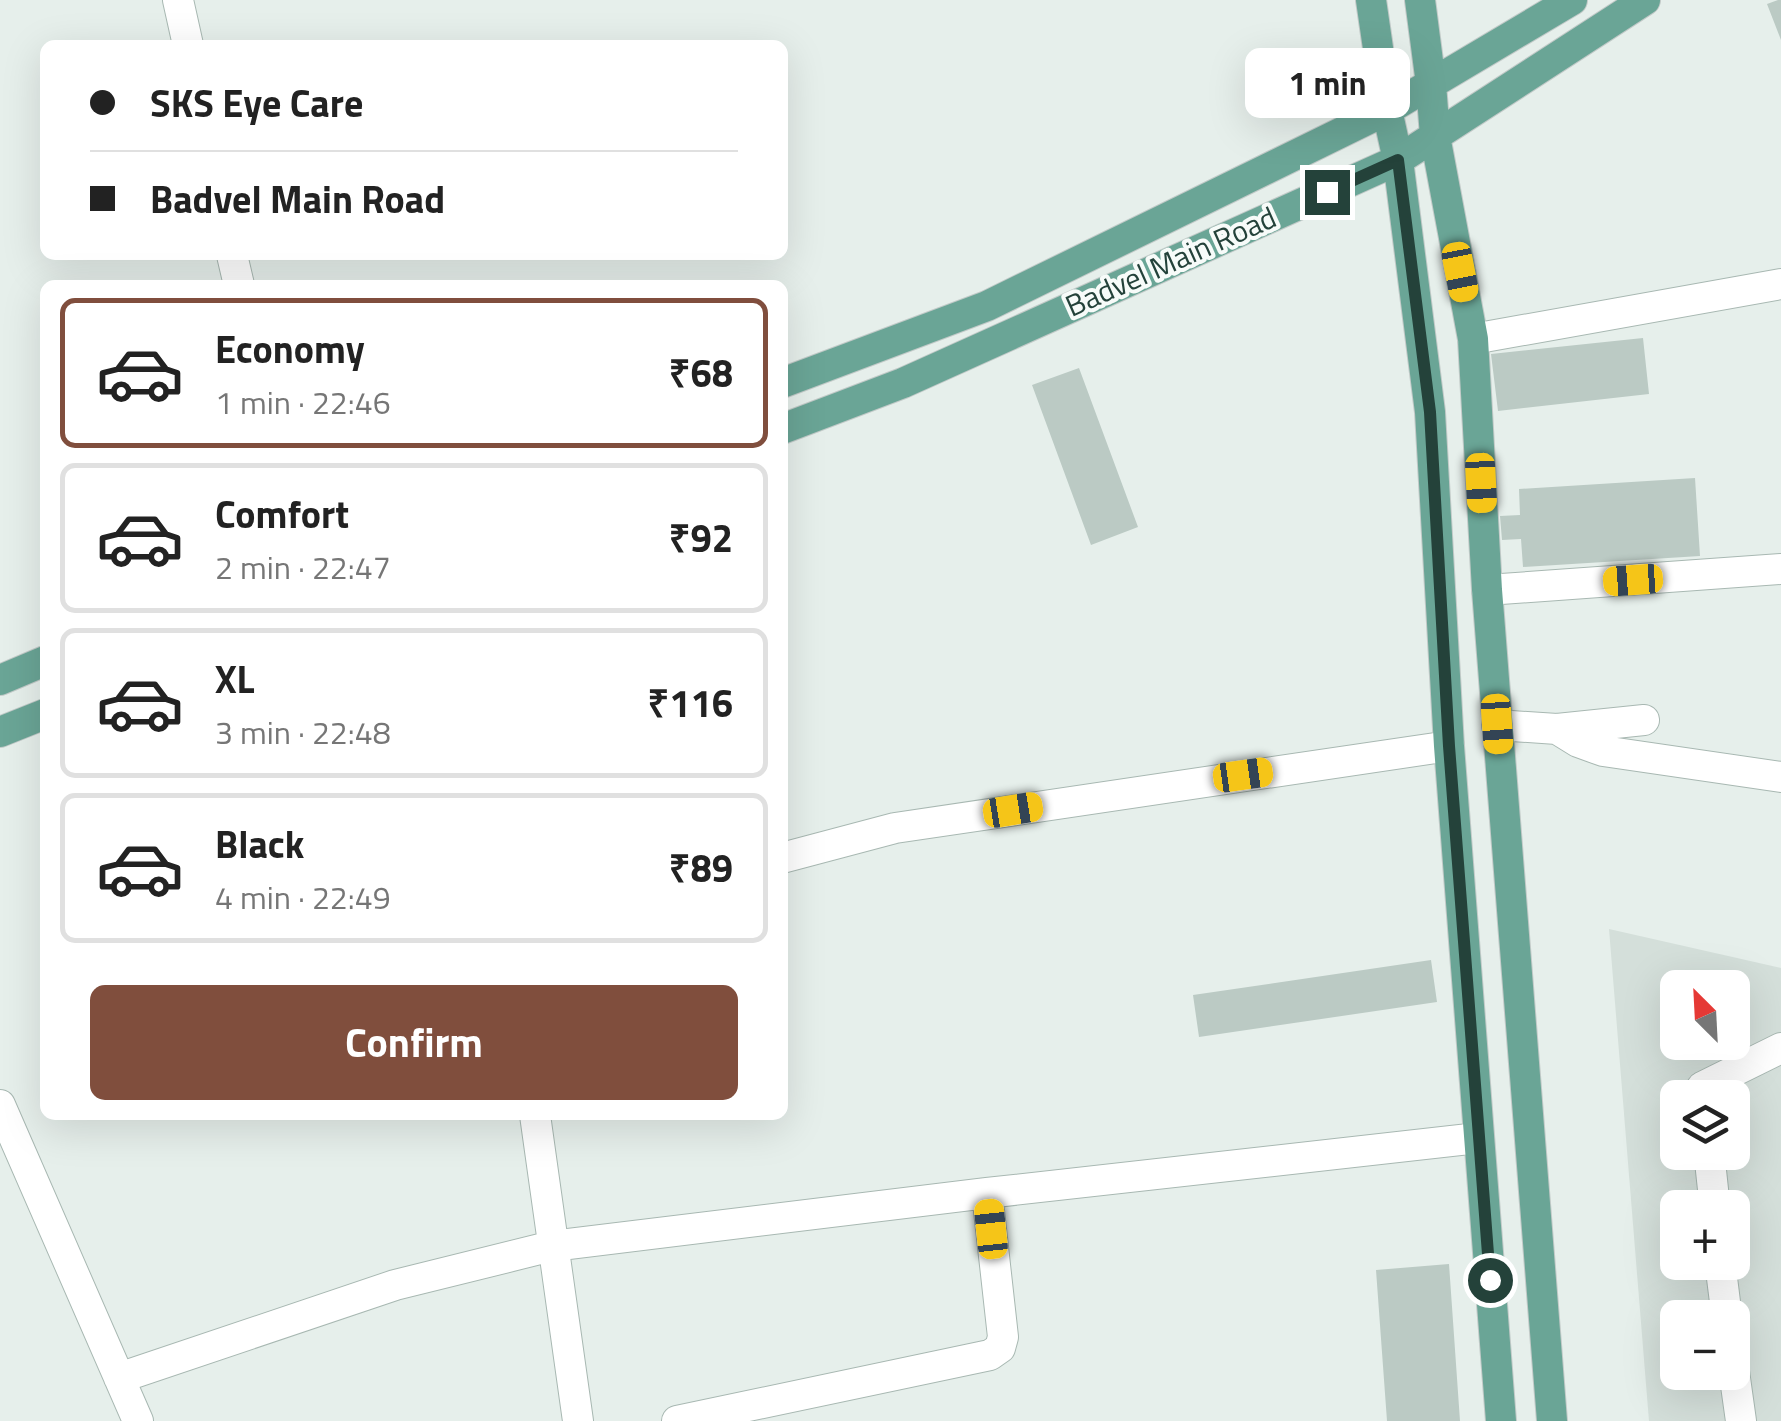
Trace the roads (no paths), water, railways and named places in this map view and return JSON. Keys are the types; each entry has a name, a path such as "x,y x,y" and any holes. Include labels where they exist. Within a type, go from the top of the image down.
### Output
{"main road":[{"path":"1371,0 1398,160 1430,412 1449,746 1501,1421"},
{"path":"1420,0 1435,136 1473,339 1487,590 1552,1421"},
{"name":"Badvel Main Road","path":"788,381 987,306 1388,110 1572,0"},
{"name":"Badvel Main Road","path":"788,427 903,384 1398,160 1646,0"},
{"path":"0,680 40,663"},
{"path":"0,732 40,716"}],"street":[{"path":"178,0 187,40"},
{"path":"1473,339 1781,284"},
{"path":"1487,590 1781,569"},
{"path":"1497,724 1557,729 1644,720"},
{"path":"1557,729 1603,751 1781,777"},
{"path":"788,856 895,828 1449,746"},
{"path":"1718,1080 1781,1048"},
{"path":"0,1105 138,1421"},
{"path":"535,1120 578,1421"},
{"path":"119,1378 394,1285 552,1246 1478,1138"},
{"path":"676,1421 990,1355 1000,1348 1003,1337 987,1193"},
{"path":"1737,1390 1742,1421"}]}
